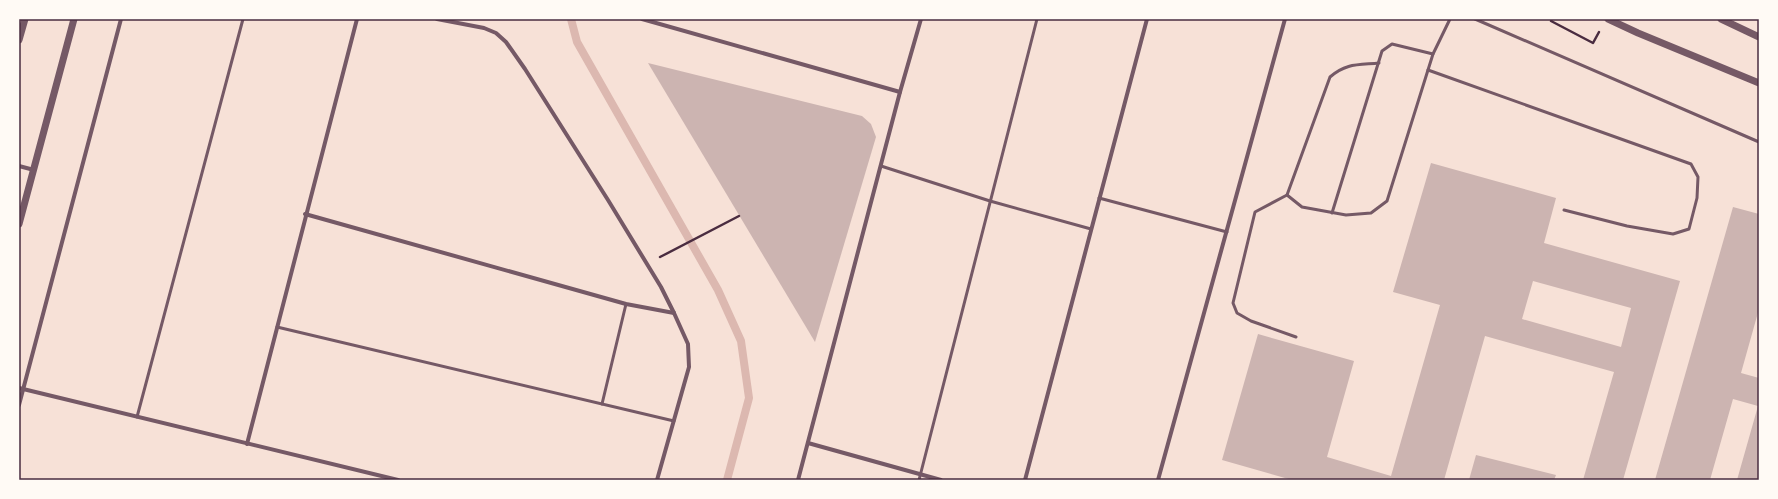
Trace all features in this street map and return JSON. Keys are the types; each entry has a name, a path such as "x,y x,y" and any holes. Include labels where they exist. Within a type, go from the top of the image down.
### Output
{"street":[{"path":"19,40 25,19"},
{"path":"19,224 74,19"},
{"path":"19,405 21,389 121,19"},
{"path":"247,444 305,214 357,19"},
{"path":"437,19 484,28 496,33 506,42 526,69 647,264 674,313 688,344 689,367 657,480"},
{"path":"642,19 900,92"},
{"path":"798,480 900,92 922,19"},
{"path":"1025,480 1147,19"},
{"path":"1158,480 1285,19"},
{"path":"1608,19 1759,83"},
{"path":"1722,19 1759,37"},
{"path":"19,166 34,170"},
{"path":"305,214 626,304 674,313"},
{"path":"21,389 398,480"},
{"path":"808,443 941,480"}],"lane":[{"path":"137,417 243,19"},
{"path":"919,480 1037,19"},
{"path":"1287,195 1302,206 1346,215 1371,213 1387,201 1433,54 1450,19"},
{"path":"1475,19 1759,142"},
{"path":"1332,212 1382,51 1392,44 1433,54"},
{"path":"1296,337 1251,321 1237,313 1233,303 1255,212 1287,195 1330,77 1340,69 1379,62"},
{"path":"1428,70 1691,164 1698,177 1697,198 1689,229 1673,234 1627,226 1564,210"},
{"path":"881,166 990,200 1091,229"},
{"path":"1099,198 1227,232"},
{"path":"602,404 626,304"},
{"path":"277,327 674,421"}],"path":[{"path":"1551,20 1593,43"},
{"path":"647,264 739,216"}],"building":[{"path":"648,63 862,116 871,124 876,137 815,342"},
{"path":"1431,163 1556,198 1544,243 1680,281 1623,480 1583,480 1614,372 1485,336 1444,480 1292,480 1222,460 1258,334 1354,361 1327,457 1391,476 1440,305 1393,292","holes":["1533,281 1631,308 1621,347 1522,319"]},
{"path":"1733,207 1759,214 1759,309 1741,373 1759,378 1759,480 1737,480 1758,406 1733,399 1710,480 1655,480"},
{"path":"1476,455 1556,475 1554,480 1469,480"}],"waterway":[{"path":"571,19 577,42 718,290 741,341 749,398 727,480"}]}
